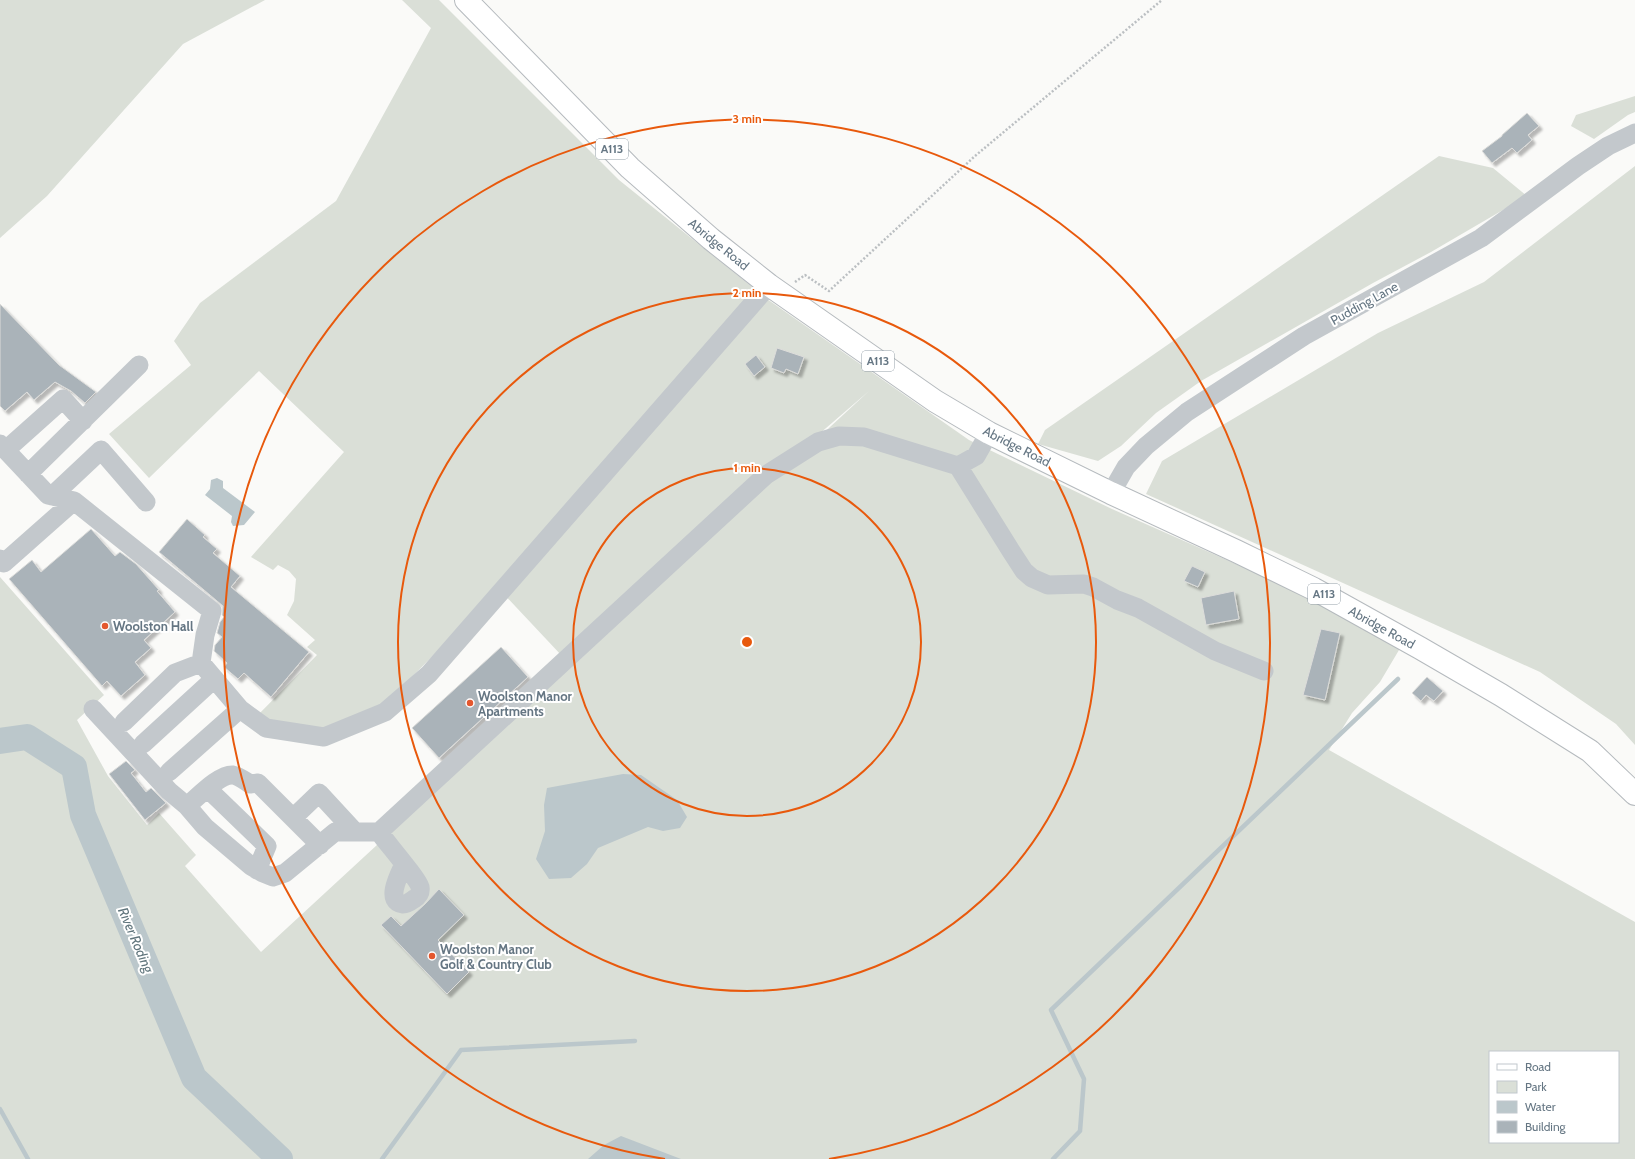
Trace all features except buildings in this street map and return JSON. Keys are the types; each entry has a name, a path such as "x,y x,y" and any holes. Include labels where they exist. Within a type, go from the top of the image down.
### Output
{"main road":[{"name":"Abridge Road","path":"466,0 630,168 711,239 775,289 935,401 989,433 1111,493 1236,550 1314,589 1420,648 1500,695 1590,751 1635,794"}],"street":[{"name":"Pudding Lane","path":"1111,493 1126,467 1146,446 1187,412 1304,336 1481,238 1578,166 1608,146 1635,133"},
{"path":"83,421 62,400 3,447 48,495 74,501 212,611 204,634 201,663 240,709 266,728 324,737 386,712 429,674 775,289"},
{"path":"28,474 139,365"},
{"path":"958,466 976,456 989,433"},
{"path":"93,709 169,792 187,806 205,827 257,870 273,877 285,873 335,832 379,832 766,475 818,442 839,436 864,437 958,466 1014,556 1024,571 1032,578 1048,585 1084,584 1093,587 1117,600 1138,608 1216,651 1264,672"},
{"path":"52,496 101,450 146,502"},
{"path":"0,559 4,563 74,501"},
{"path":"124,722 176,673 201,663"},
{"path":"144,744 214,679"},
{"path":"169,772 240,709"},
{"path":"187,806 219,779 227,775 236,776 250,784 258,782 320,845"},
{"path":"208,789 267,846 257,870"},
{"path":"294,817 319,793 355,832"},
{"path":"379,832 404,864"}],"path":[{"path":"775,289 805,275 829,291 975,156 1162,0"}],"green space":[{"path":"0,0 265,0 183,44 47,196 0,238"},
{"name":"Woolston Manor Golf & Country Club","path":"402,0 439,0 619,180 767,299 969,440 1112,509 1308,596 1402,645 1380,682 1352,713 1329,750 1635,922 1635,1159 0,1159 0,577 104,695 77,720 108,776 147,825 159,813 196,855 185,866 261,952 869,391 562,656 499,589 385,704 321,732 256,717 317,655 307,647 315,640 287,615 294,601 296,579 289,571 278,565 273,570 251,557 344,452 259,371 149,478 109,434 191,365 174,341 200,303 336,201 431,28"},
{"path":"1635,96 1635,112 1628,115 1594,139 1571,126 1576,115"},
{"path":"1439,156 1493,168 1527,196 1431,252 1373,283 1201,381 1156,413 1121,446 1098,461 1038,444 1045,430"},
{"path":"1635,166 1635,745 1616,724 1540,672 1146,494 1162,461 1378,333 1484,282"}],"water":[{"path":"217,478 223,481 223,488 255,512 244,525 233,526 231,522 232,516 205,495 210,489 211,480"},
{"path":"623,774 641,775 677,800 687,817 680,828 663,831 648,827 598,848 587,864 571,878 549,879 536,859 545,831 544,805 547,788"},
{"path":"621,1136 681,1159 588,1159 604,1145"}],"waterway":[{"path":"1053,1159 1080,1131 1084,1079 1051,1010 1398,679"},
{"name":"River Roding","path":"0,741 27,737 74,767 83,815 194,1078 280,1159"},
{"path":"382,1159 461,1050 635,1041"},
{"path":"0,1109 28,1159"}],"place":[{"name":"Woolston Hall","path":"105,626"},
{"name":"Woolston Manor Apartments","path":"470,703"},
{"name":"Woolston Manor Golf & Country Club","path":"432,956"}]}
